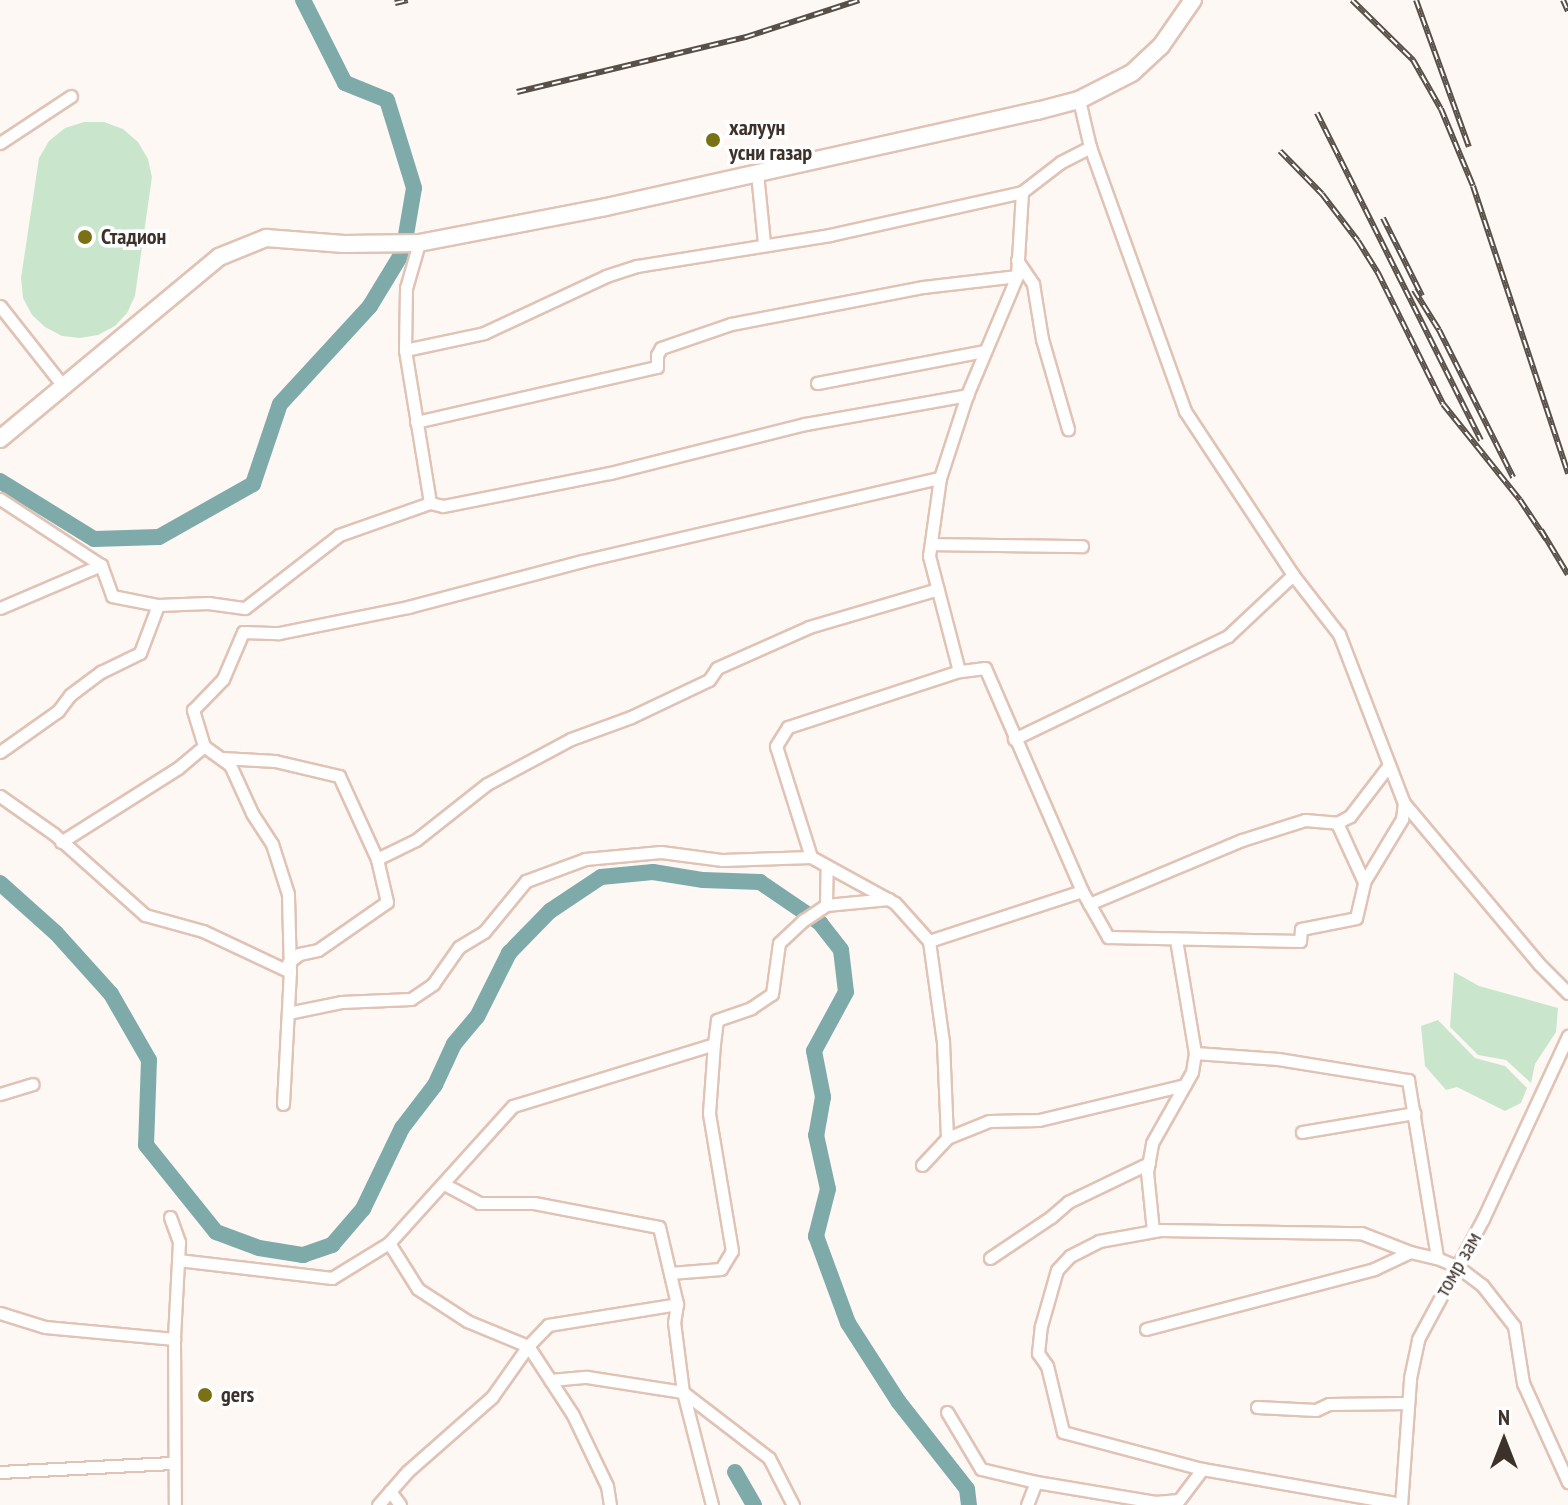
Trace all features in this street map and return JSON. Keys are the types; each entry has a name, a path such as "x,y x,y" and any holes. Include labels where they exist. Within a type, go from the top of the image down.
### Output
{"street":[{"path":"0,439 219,257 266,238 344,244 419,243 757,173 1079,100 1132,73 1161,46 1193,0"},
{"path":"0,143 71,96"},
{"path":"1079,100 1090,147 1185,411 1293,575 1339,634 1404,803 1564,990 1568,1003"},
{"path":"405,350 484,333 606,276 637,266 764,243 830,235 1022,192 1061,162 1090,147"},
{"path":"757,173 764,243"},
{"path":"959,671 929,556 940,478 967,395 1017,276 1022,192"},
{"path":"419,243 406,288 405,350 430,503"},
{"path":"1017,260 1033,284 1042,339 1068,429"},
{"path":"416,422 657,367 657,355 661,348 731,324 923,287 1017,276"},
{"path":"0,306 64,387"},
{"path":"817,383 985,351"},
{"path":"0,499 101,565 112,596 158,605 208,603 245,608 339,535 430,503 443,506 610,473 805,424 967,395"},
{"path":"283,1104 288,1013 288,894 272,844 252,813 230,765 204,746 193,710 223,679 243,632 279,633 408,607 582,561 940,478"},
{"path":"931,544 1082,546"},
{"path":"0,608 101,565"},
{"path":"1014,739 1228,636 1293,575"},
{"path":"377,859 416,840 487,784 571,739 631,717 709,680 717,668 809,627 938,589"},
{"path":"0,752 58,711 70,695 101,672 140,653 158,605"},
{"path":"811,857 776,746 788,727 959,671 985,668 1082,891 1108,937 1300,941 1301,929 1356,918 1364,882 1402,819 1404,803"},
{"path":"61,842 178,768 204,746"},
{"path":"221,758 275,761 339,776 377,859 387,902 318,950 299,954 289,968"},
{"path":"1089,904 1242,840 1305,820 1337,823 1350,816 1389,765"},
{"path":"0,796 61,842 145,915 203,931 289,968"},
{"path":"1337,823 1364,882"},
{"path":"288,1013 341,1002 411,999 433,984 459,947 484,932 526,881 585,859 661,852 722,860 811,857 889,899 929,941 943,1042 947,1138"},
{"path":"826,905 827,866"},
{"path":"929,941 1082,891"},
{"path":"670,1273 721,1269 732,1251 709,1113 717,1020 751,1008 772,994 779,943 826,905 889,899"},
{"path":"1153,1231 1149,1163 1152,1143 1185,1085 1195,1053 1176,940"},
{"name":"томр зам","path":"1401,1504 1408,1403 1418,1339 1458,1267 1568,1036"},
{"path":"178,1260 332,1278 389,1243 513,1106 714,1044"},
{"path":"1195,1053 1278,1059 1408,1080 1437,1258"},
{"path":"0,1094 32,1084"},
{"path":"922,1165 947,1138 989,1121 1039,1120 1185,1085"},
{"path":"1302,1132 1414,1113"},
{"path":"990,1258 1068,1202 1149,1163"},
{"path":"444,1184 479,1203 534,1203 659,1227 677,1304 674,1322 683,1392 712,1505"},
{"path":"170,1217 179,1242 174,1339 175,1505"},
{"path":"1401,1504 1202,1469 1063,1432 1047,1366 1038,1353 1041,1326 1057,1270 1070,1256 1099,1241 1153,1231 1361,1233 1410,1252 1437,1258 1458,1267 1482,1285 1514,1326 1523,1383 1568,1482"},
{"path":"389,1243 418,1289 467,1321 528,1346 573,1415 607,1486 610,1505"},
{"path":"1146,1329 1374,1269 1410,1252"},
{"path":"378,1505 492,1397 528,1346 548,1325 677,1304"},
{"path":"0,1313 45,1327 174,1339"},
{"path":"550,1380 587,1377 683,1392 769,1458 793,1505"},
{"path":"1257,1407 1316,1410 1329,1404 1408,1403"},
{"path":"947,1412 981,1469 1036,1482 1155,1502 1179,1500 1202,1469"},
{"path":"0,1472 173,1463"},
{"path":"1027,1505 1036,1482"},
{"path":"390,1491 400,1505"}],"green space":[{"name":"Стадион","path":"84,122 104,122 123,129 138,142 148,159 152,177 135,296 127,313 115,326 98,335 80,338 62,336 32,315 23,298 21,278 39,158 49,141 65,128"},
{"path":"1454,972 1479,986 1558,1008 1556,1032 1535,1064 1531,1083 1506,1060 1478,1055 1450,1027"},
{"path":"1438,1020 1475,1058 1505,1066 1527,1088 1521,1103 1505,1111 1457,1087 1446,1090 1425,1066 1421,1026"}],"waterway":[{"path":"303,0 345,83 387,100 414,188 406,235"},
{"path":"0,481 94,539 159,537 253,484 280,404 370,306 401,255"},
{"path":"0,883 56,933 111,994 149,1060 146,1145 216,1232 259,1248 303,1255 332,1245 363,1209 402,1128 435,1085 454,1044 477,1017 509,953 550,911 601,877 653,872 703,880 760,882 820,923 841,950 846,992 814,1051 823,1097 816,1135 828,1189 816,1236 848,1323 898,1401 967,1489 969,1505"},
{"path":"735,1472 754,1505"}],"railway":[{"path":"395,3 408,0"},
{"path":"517,92 746,37 859,0"},
{"path":"1352,0 1413,60 1441,109 1473,186 1568,474"},
{"path":"1416,0 1469,147"},
{"path":"1563,0 1568,11"},
{"path":"1317,113 1481,440"},
{"path":"1280,151 1322,194 1358,241 1378,273 1443,404 1520,500 1546,539"},
{"path":"1383,218 1422,296"},
{"path":"1414,290 1439,330 1513,477"},
{"path":"1541,530 1568,575"}],"place":[{"name":"халуун усни газар","path":"713,140"},
{"name":"Стадион","path":"85,237"},
{"name":"gers","path":"205,1395"}]}
